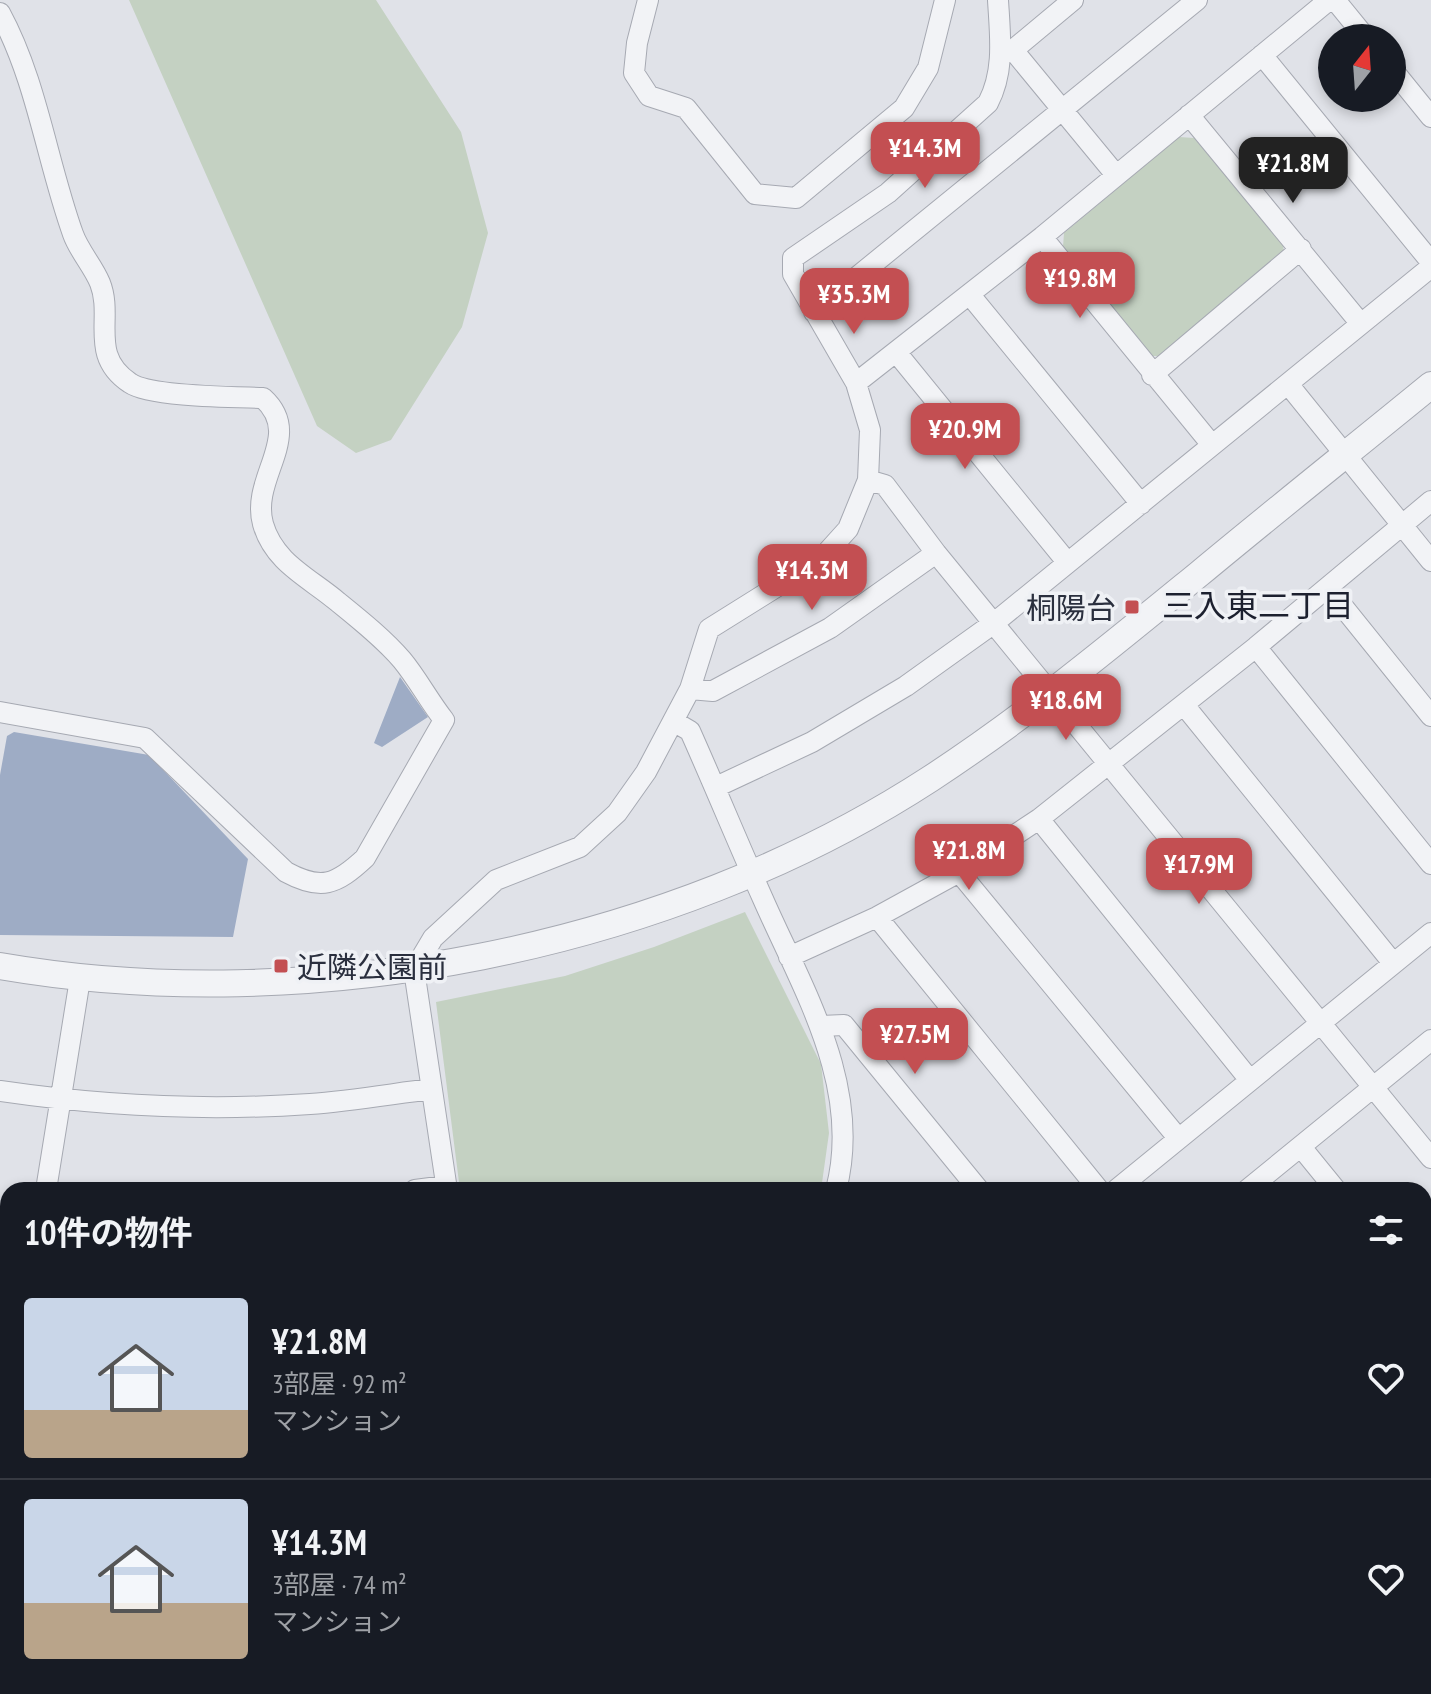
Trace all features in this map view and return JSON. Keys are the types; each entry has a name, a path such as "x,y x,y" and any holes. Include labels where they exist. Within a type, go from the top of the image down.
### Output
{"street":[{"path":"648,0 637,43 634,73 649,96 686,108 755,194 796,198 904,108 928,68 945,0"},
{"path":"445,1182 414,970 433,938 496,880 580,847 617,813 646,772 690,689 709,629 821,559 848,529 868,480 870,430 856,383 793,274 793,258 888,193 988,103 1007,52 998,0"},
{"path":"1007,52 1073,0"},
{"path":"814,312 1197,0"},
{"path":"856,383 970,295 1332,0 1353,24"},
{"path":"0,13 24,68 74,237 100,284 101,340 112,364 130,384 151,391 263,398 276,409 282,430 261,498 263,523 273,545 306,581 336,599 402,660 444,720 365,858 350,872 326,884 310,885 286,872 145,738 0,712"},
{"path":"1007,52 1065,109 1116,175"},
{"path":"716,787 812,742 893,694 994,623 1431,265 1262,55"},
{"path":"1406,86 1431,117"},
{"path":"1189,115 1361,324"},
{"path":"1042,237 1212,445"},
{"path":"1152,375 1301,249"},
{"path":"970,295 1141,504"},
{"path":"896,352 1067,562"},
{"path":"1288,384 1431,561"},
{"path":"0,966 80,979 241,983 414,970 496,954 581,931 751,873 851,824 927,781 1054,692 1431,385"},
{"path":"868,480 885,485 936,553 1054,692 1431,1158"},
{"path":"789,957 877,917 959,872 1039,819 1256,647 1431,501"},
{"path":"690,689 713,691 830,628 936,553"},
{"path":"1328,588 1431,716"},
{"path":"1256,647 1431,864"},
{"path":"1184,705 1393,963"},
{"path":"673,721 690,731 821,1026 838,1085 843,1133 842,1182"},
{"path":"1039,819 1249,1079"},
{"path":"959,872 1178,1138"},
{"path":"877,917 1092,1182"},
{"path":"1126,1182 1431,933"},
{"path":"47,1182 80,979"},
{"path":"821,1026 844,1025 972,1182"},
{"path":"1257,1182 1431,1040"},
{"path":"0,1091 60,1099 183,1107 311,1104 431,1089"},
{"path":"1301,1147 1329,1182"}],"green space":[{"path":"129,0 376,0 461,132 488,233 462,327 391,440 356,453 317,426"},
{"path":"1179,137 1194,138 1283,243 1284,257 1160,356 1148,356 1063,247 1064,233"},
{"path":"745,912 821,1064 829,1133 822,1182 459,1182 436,1002 565,976 654,947"}],"water":[{"path":"400,677 428,717 382,747 374,743"},
{"path":"14,732 149,755 248,859 233,937 0,935 0,775 7,736"}],"place":[{"name":"桐陽台","path":"1132,607"},
{"name":"近隣公園前","path":"281,966"}],"district":[{"name":"三入東二丁目","path":"1258,605"}]}
